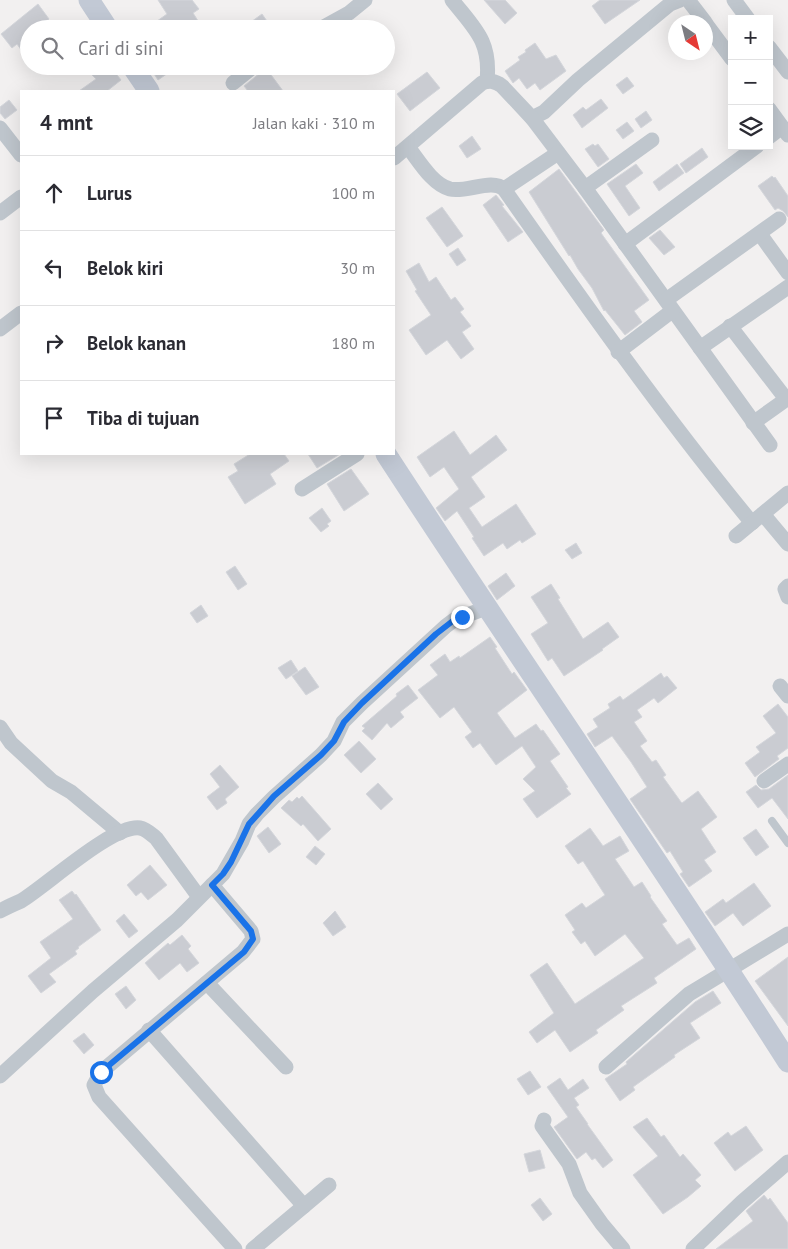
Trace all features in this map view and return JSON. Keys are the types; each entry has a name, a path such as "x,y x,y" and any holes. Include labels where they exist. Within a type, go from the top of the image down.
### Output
{"main road":[{"path":"90,0 102,20"},
{"path":"138,75 148,90"},
{"path":"387,455 486,608 729,969 788,1062"}],"street":[{"path":"336,20 349,13 365,0"},
{"path":"452,0 484,42 488,61 487,81"},
{"path":"532,118 544,112 591,69 670,4 680,0"},
{"path":"688,0 699,15"},
{"path":"734,0 745,15"},
{"path":"713,34 728,54"},
{"path":"773,52 788,72"},
{"path":"233,83 243,75"},
{"path":"395,157 482,83 487,81 496,82 502,86 532,118 585,188 753,424 770,445"},
{"path":"773,115 785,131 773,136"},
{"path":"0,128 20,154"},
{"path":"585,188 652,140"},
{"path":"408,148 437,182 450,189 497,185 504,189 618,352 716,480 757,519 788,544"},
{"path":"625,244 752,150"},
{"path":"504,189 558,153"},
{"path":"0,213 20,198"},
{"path":"618,352 669,306 779,219"},
{"path":"760,234 788,273"},
{"path":"700,348 788,287"},
{"path":"0,329 20,314"},
{"path":"730,326 787,399 753,424"},
{"path":"302,489 355,455"},
{"path":"736,536 788,493"},
{"path":"788,586 785,589 788,597"},
{"path":"0,1076 93,991 177,920 223,874 231,862 249,824 274,796 321,755 334,741 344,722 356,710 446,626 454,620 486,608"},
{"path":"0,727 11,743 52,781 71,792 120,833"},
{"path":"764,781 788,764"},
{"path":"0,911 22,900 81,856 120,833 139,828 148,831 156,838 199,896"},
{"path":"212,885 251,931 253,939 244,952 101,1072 94,1085 99,1098 236,1249"},
{"path":"606,1066 690,994 788,934"},
{"path":"207,983 286,1067"},
{"path":"149,1030 304,1206"},
{"path":"544,1120 542,1126 569,1164 580,1193 623,1249"},
{"path":"693,1249 742,1202 788,1162"},
{"path":"253,1249 329,1185"}],"lane":[{"path":"772,821 788,843"}],"building":[{"path":"158,0 192,0 199,9 193,13 197,20 159,20 167,14"},
{"path":"484,0 505,0 517,13 505,24"},
{"path":"600,0 640,0 605,24 592,6"},
{"path":"38,4 49,19 20,20 20,48 17,44 12,48 1,34"},
{"path":"262,14 266,20 254,20"},
{"path":"535,43 546,59 556,55 566,71 540,90 535,83 527,89 519,78 513,83 505,71 520,60 518,57"},
{"path":"427,72 440,88 410,111 397,94"},
{"path":"92,75 117,75 121,80 108,90 80,90 96,79"},
{"path":"155,75 165,75 158,80"},
{"path":"257,75 271,75 282,90 247,90 244,86"},
{"path":"627,77 634,86 623,94 616,85"},
{"path":"601,99 608,108 582,128 573,115 583,107 586,110"},
{"path":"9,100 17,110 5,119 0,113 0,107"},
{"path":"646,111 652,120 641,128 635,119"},
{"path":"627,122 634,131 623,139 616,130"},
{"path":"472,136 481,149 467,158 459,146"},
{"path":"593,144 595,146 598,144 609,159 598,167 585,149"},
{"path":"702,148 708,157 686,173 680,164"},
{"path":"636,164 643,173 625,186 640,208 629,216 607,184"},
{"path":"677,164 684,173 659,191 653,182"},
{"path":"559,169 604,230 601,233 649,300 634,311 642,322 625,335 604,311 592,288 569,256 529,192"},
{"path":"772,176 775,177 788,196 788,217 778,208 775,210 758,186"},
{"path":"496,195 504,205 502,206 523,232 508,242 483,205"},
{"path":"442,207 463,236 447,247 426,218"},
{"path":"660,230 675,247 664,255 649,238"},
{"path":"458,248 466,260 457,266 449,254"},
{"path":"419,263 429,282 436,277 451,300 455,297 464,309 460,312 471,326 462,332 474,349 461,359 447,340 426,355 409,330 431,315 415,291 417,290 406,271"},
{"path":"454,431 470,455 496,435 507,450 471,477 485,497 469,508 482,527 516,504 536,534 522,543 520,540 507,549 503,543 484,556 457,511 445,521 436,508 459,489 444,467 430,477 417,457"},
{"path":"248,455 285,455 289,461 270,474 276,484 245,504 228,477 238,471 234,464"},
{"path":"309,455 338,455 317,468"},
{"path":"351,469 369,494 344,511 327,484"},
{"path":"322,508 331,521 327,524 329,526 321,532 309,518"},
{"path":"576,543 582,553 572,559 565,550"},
{"path":"235,566 247,584 238,590 226,572"},
{"path":"506,573 515,586 497,600 488,586"},
{"path":"551,584 583,639 608,622 619,637 564,676 552,658 548,661 531,634 548,623 531,597"},
{"path":"201,605 208,616 197,623 190,613"},
{"path":"490,637 512,674 514,672 527,690 497,713 515,738 536,724 541,731 543,730 560,754 550,761 571,794 537,818 523,799 535,791 523,779 536,767 522,746 496,765 480,743 473,748 465,737 472,732 454,707 440,718 418,690 438,675 430,665 445,654 450,662 459,656 460,658"},
{"path":"291,660 298,671 286,679 278,668"},
{"path":"305,667 319,687 306,695 292,676"},
{"path":"661,673 664,678 667,676 677,688 658,703 654,698 637,710 642,717 634,722 647,741 640,746 652,762 656,760 666,775 663,777 682,803 698,791 717,817 701,829 716,852 704,860 712,871 689,887 680,874 683,872 670,851 667,853 630,799 647,787 631,762 612,736 595,747 587,734 598,727 593,719 610,708 608,704 620,696 623,700"},
{"path":"408,685 418,698 400,712 404,717 391,728 387,723 372,740 362,731 365,728 362,726"},
{"path":"778,704 788,717 788,748 777,756 779,759 755,777 745,763 760,752 756,747 776,733 763,716"},
{"path":"359,741 376,759 361,773 344,755"},
{"path":"220,765 239,787 225,799 227,803 217,810 207,797 220,787 210,774"},
{"path":"788,775 788,819 772,798 758,808 746,792 756,785 761,790 769,789"},
{"path":"378,783 393,799 381,810 366,794"},
{"path":"302,796 331,829 318,841 303,824 301,826 281,808 289,800 292,802 297,797 299,799"},
{"path":"268,827 281,844 269,853 257,836"},
{"path":"590,828 603,846 620,836 629,851 615,859 634,887 642,882 667,921 662,924 677,945 689,938 696,949 654,978 657,983 621,1006 624,1010 596,1030 598,1033 570,1052 555,1030 537,1043 529,1032 554,1013 530,975 547,963 575,1004 644,958 625,934 595,956 585,941 581,944 572,932 575,930 565,915 582,903 586,908 605,895 583,861 578,864 565,846"},
{"path":"756,829 769,847 756,856 743,838"},
{"path":"315,846 325,854 316,865 306,857"},
{"path":"150,865 167,885 148,900 141,892 136,896 127,885"},
{"path":"754,883 771,906 743,926 733,913 715,926 705,912 723,899 726,903"},
{"path":"72,891 101,930 78,947 75,951 77,954 49,974 56,982 41,993 28,976 51,958 40,942 73,919 59,900"},
{"path":"335,911 346,927 333,936 323,923"},
{"path":"124,914 138,931 129,938 116,921"},
{"path":"182,935 191,946 188,949 199,963 187,972 180,963 159,980 145,963 168,943 170,945"},
{"path":"788,957 788,1026 755,981"},
{"path":"126,986 136,1000 126,1009 115,994"},
{"path":"713,991 721,1003 690,1023 700,1038 674,1055 675,1057 633,1087 635,1090 620,1101 605,1079 627,1064 626,1062 695,1002"},
{"path":"84,1033 94,1045 84,1054 73,1041"},
{"path":"530,1071 541,1087 528,1095 517,1079"},
{"path":"560,1078 568,1090 583,1079 589,1088 574,1098 579,1105 576,1107 613,1160 603,1168 595,1158 592,1160 586,1152 577,1159 554,1127 568,1117 547,1087"},
{"path":"647,1118 661,1137 664,1135 680,1157 683,1154 701,1175 695,1180 701,1186 663,1214 633,1175 658,1156 633,1127"},
{"path":"746,1126 763,1150 735,1171 714,1143 728,1132 731,1136"},
{"path":"540,1150 545,1168 529,1172 524,1154"},
{"path":"764,1195 768,1200 770,1198 788,1223 788,1249 716,1249 753,1221 746,1211"},
{"path":"540,1198 552,1214 543,1221 531,1205"}],"route":[{"path":"101,1072 244,952 253,939 251,931 212,885 231,862 249,824 274,796 321,755 334,741 344,722 362,703 436,634 454,620 462,617"}]}
